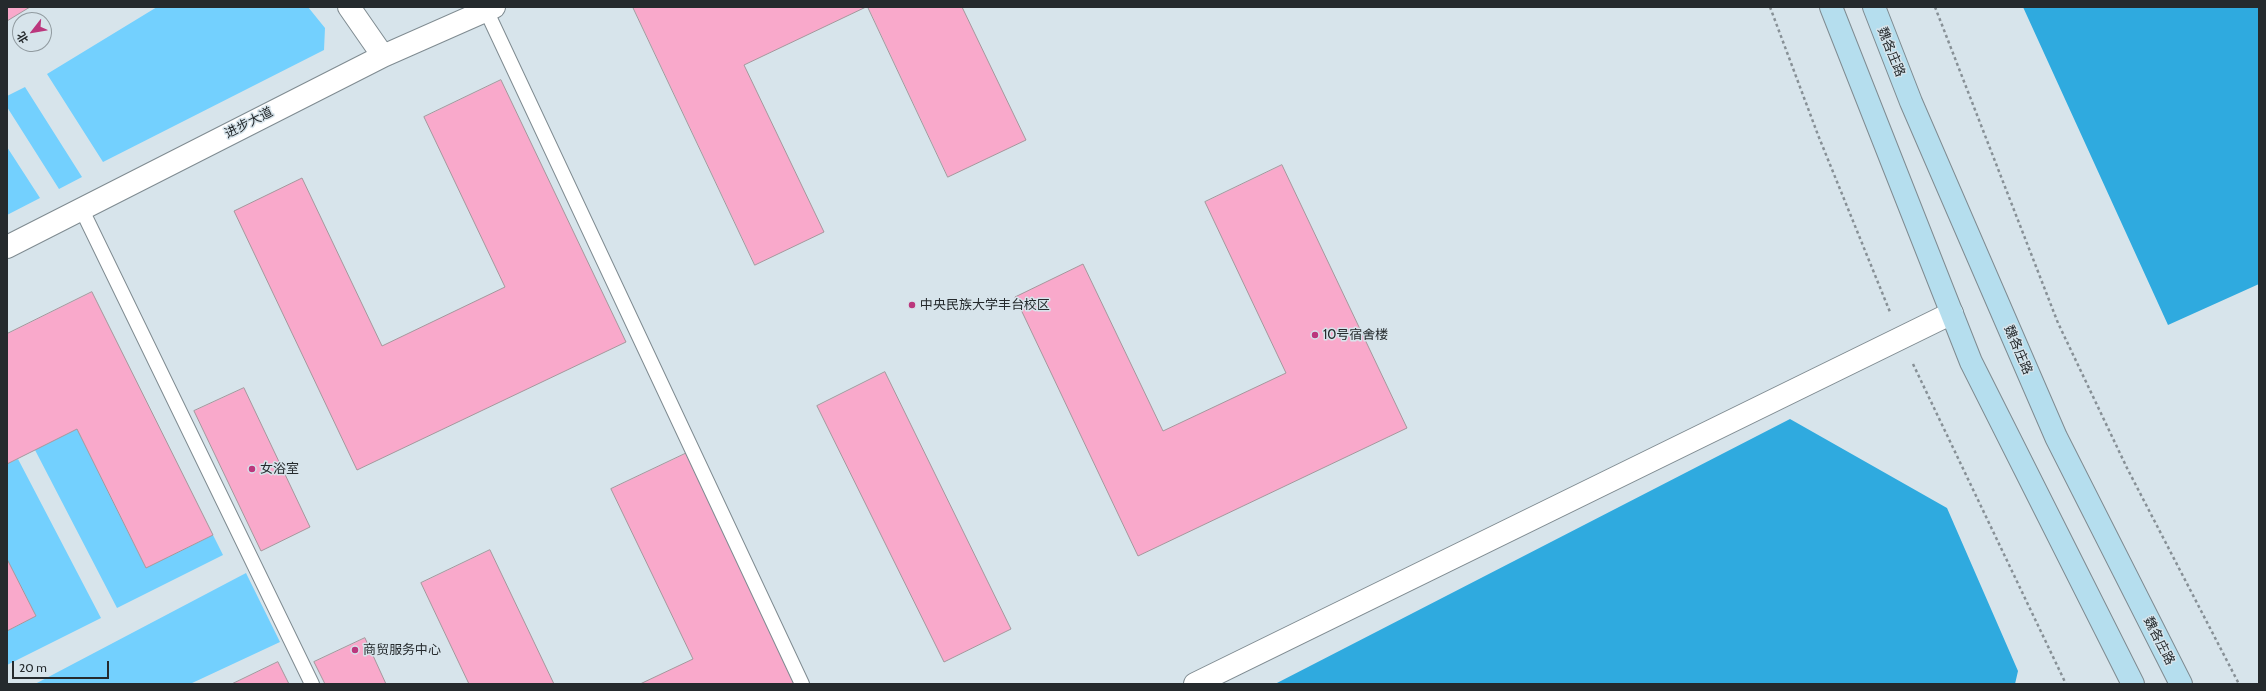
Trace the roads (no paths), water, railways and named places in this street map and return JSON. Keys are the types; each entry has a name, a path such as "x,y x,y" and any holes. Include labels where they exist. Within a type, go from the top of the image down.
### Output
{"main road":[{"path":"1831,7 1972,362 2133,684"},
{"name":"魏各庄路","path":"1874,7 1911,102 2056,437 2181,684"}],"street":[{"path":"350,7 383,56"},
{"name":"进步大道","path":"7,247 81,208 383,56 490,9"},
{"path":"1195,684 1952,313"}],"lane":[{"path":"490,9 802,684"},
{"path":"81,208 312,684"}],"place":[{"name":"中央民族大学丰台校区","path":"912,305"},
{"name":"10号宿舍楼","path":"1315,335"},
{"name":"女浴室","path":"252,469"},
{"name":"商贸服务中心","path":"355,650"}]}
